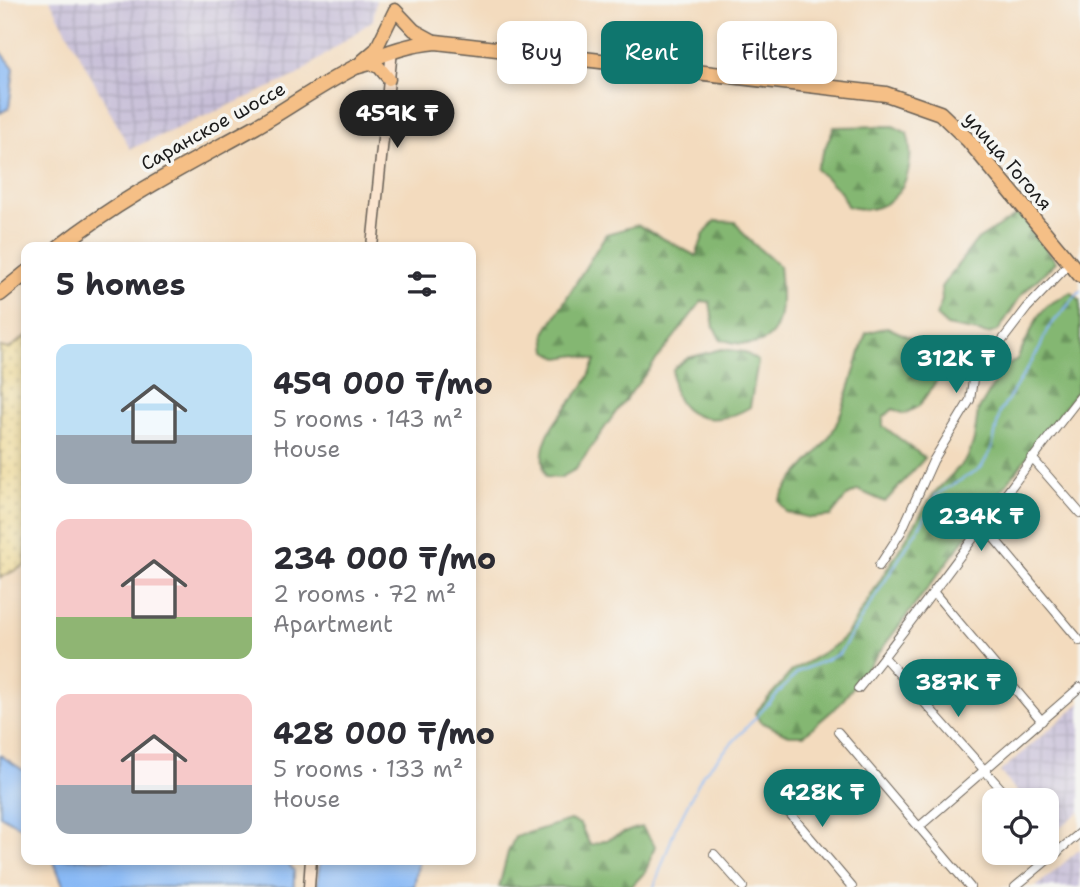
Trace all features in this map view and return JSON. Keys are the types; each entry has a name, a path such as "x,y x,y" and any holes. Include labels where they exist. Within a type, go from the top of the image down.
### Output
{"highway":[{"name":"улица Гоголя","path":"392,50 408,44 436,42 886,94 918,103 940,113 969,141 1080,275"},
{"name":"Саранское шоссе","path":"66,242 133,193 255,127 351,68 392,50"},
{"path":"0,294 21,276"}],"main road":[{"path":"396,5 414,30 436,42"},
{"path":"392,50 396,5"},
{"path":"351,68 376,49 396,5"},
{"path":"351,68 370,64 379,68 389,79"}],"street":[{"path":"373,242 392,50"},
{"path":"879,566 901,532 933,461 970,400 977,352 1001,342 1027,308 1070,263"},
{"path":"858,690 935,594 1032,457 1080,397"},
{"path":"1032,457 1080,513"},
{"path":"983,525 1080,641"},
{"path":"935,594 1042,722"},
{"path":"884,657 1000,788"},
{"path":"920,826 1080,687"},
{"path":"838,733 970,887"},
{"path":"769,789 852,887"},
{"path":"1059,851 1080,833"},
{"path":"714,854 743,887"},
{"path":"309,887 311,865"},
{"path":"1015,887 1042,865"}],"shaded area":[{"path":"50,0 376,0 373,20 296,76 130,149"},
{"path":"1080,703 1080,811 1059,829 1059,788 1014,788 1000,772"},
{"path":"1080,849 1080,887 1036,887"}],"green space":[{"path":"893,126 907,133 910,148 910,164 900,190 878,207 864,209 847,206 840,191 816,169 834,127"},
{"path":"1020,213 1056,262 1022,294 998,331 988,334 947,326 936,316 942,300 941,287 976,241"},
{"path":"715,221 735,222 747,238 779,266 781,301 776,328 769,338 757,343 741,344 720,339 714,327 710,302 702,301 613,416 576,469 560,478 546,477 543,450 547,438 559,416 586,382 596,360 578,355 559,358 547,351 545,333 606,234 638,225 696,256 704,234"},
{"path":"1071,292 1080,300 1080,374 1076,392 840,704 804,735 789,735 760,722 755,713 792,671 834,646 847,634 934,493 967,459 974,440 978,411 1002,370 1017,359 1039,315 1048,305"},
{"path":"887,327 934,349 945,368 919,406 904,414 893,409 883,418 883,426 925,458 885,502 858,490 847,496 831,516 811,518 786,512 779,501 835,427 866,333"},
{"path":"722,349 744,352 758,361 750,407 722,418 696,415 685,409 678,399 673,386 673,369 688,358"},
{"path":"570,820 580,824 590,845 642,827 655,846 646,871 631,887 499,887 515,837"}],"sand":[{"path":"21,340 21,568 0,578 0,347 9,349"}],"water":[{"path":"0,50 14,68 9,108 0,113"},
{"path":"0,755 21,769 21,827 0,815"},
{"path":"55,865 290,865 294,871 294,887 64,887"},
{"path":"319,865 418,865 414,887 317,887"}],"waterway":[{"path":"654,887 675,829 703,774 798,672 839,654 928,513 936,495 981,468 992,448 1000,412 1040,348 1047,330 1080,291"}]}
